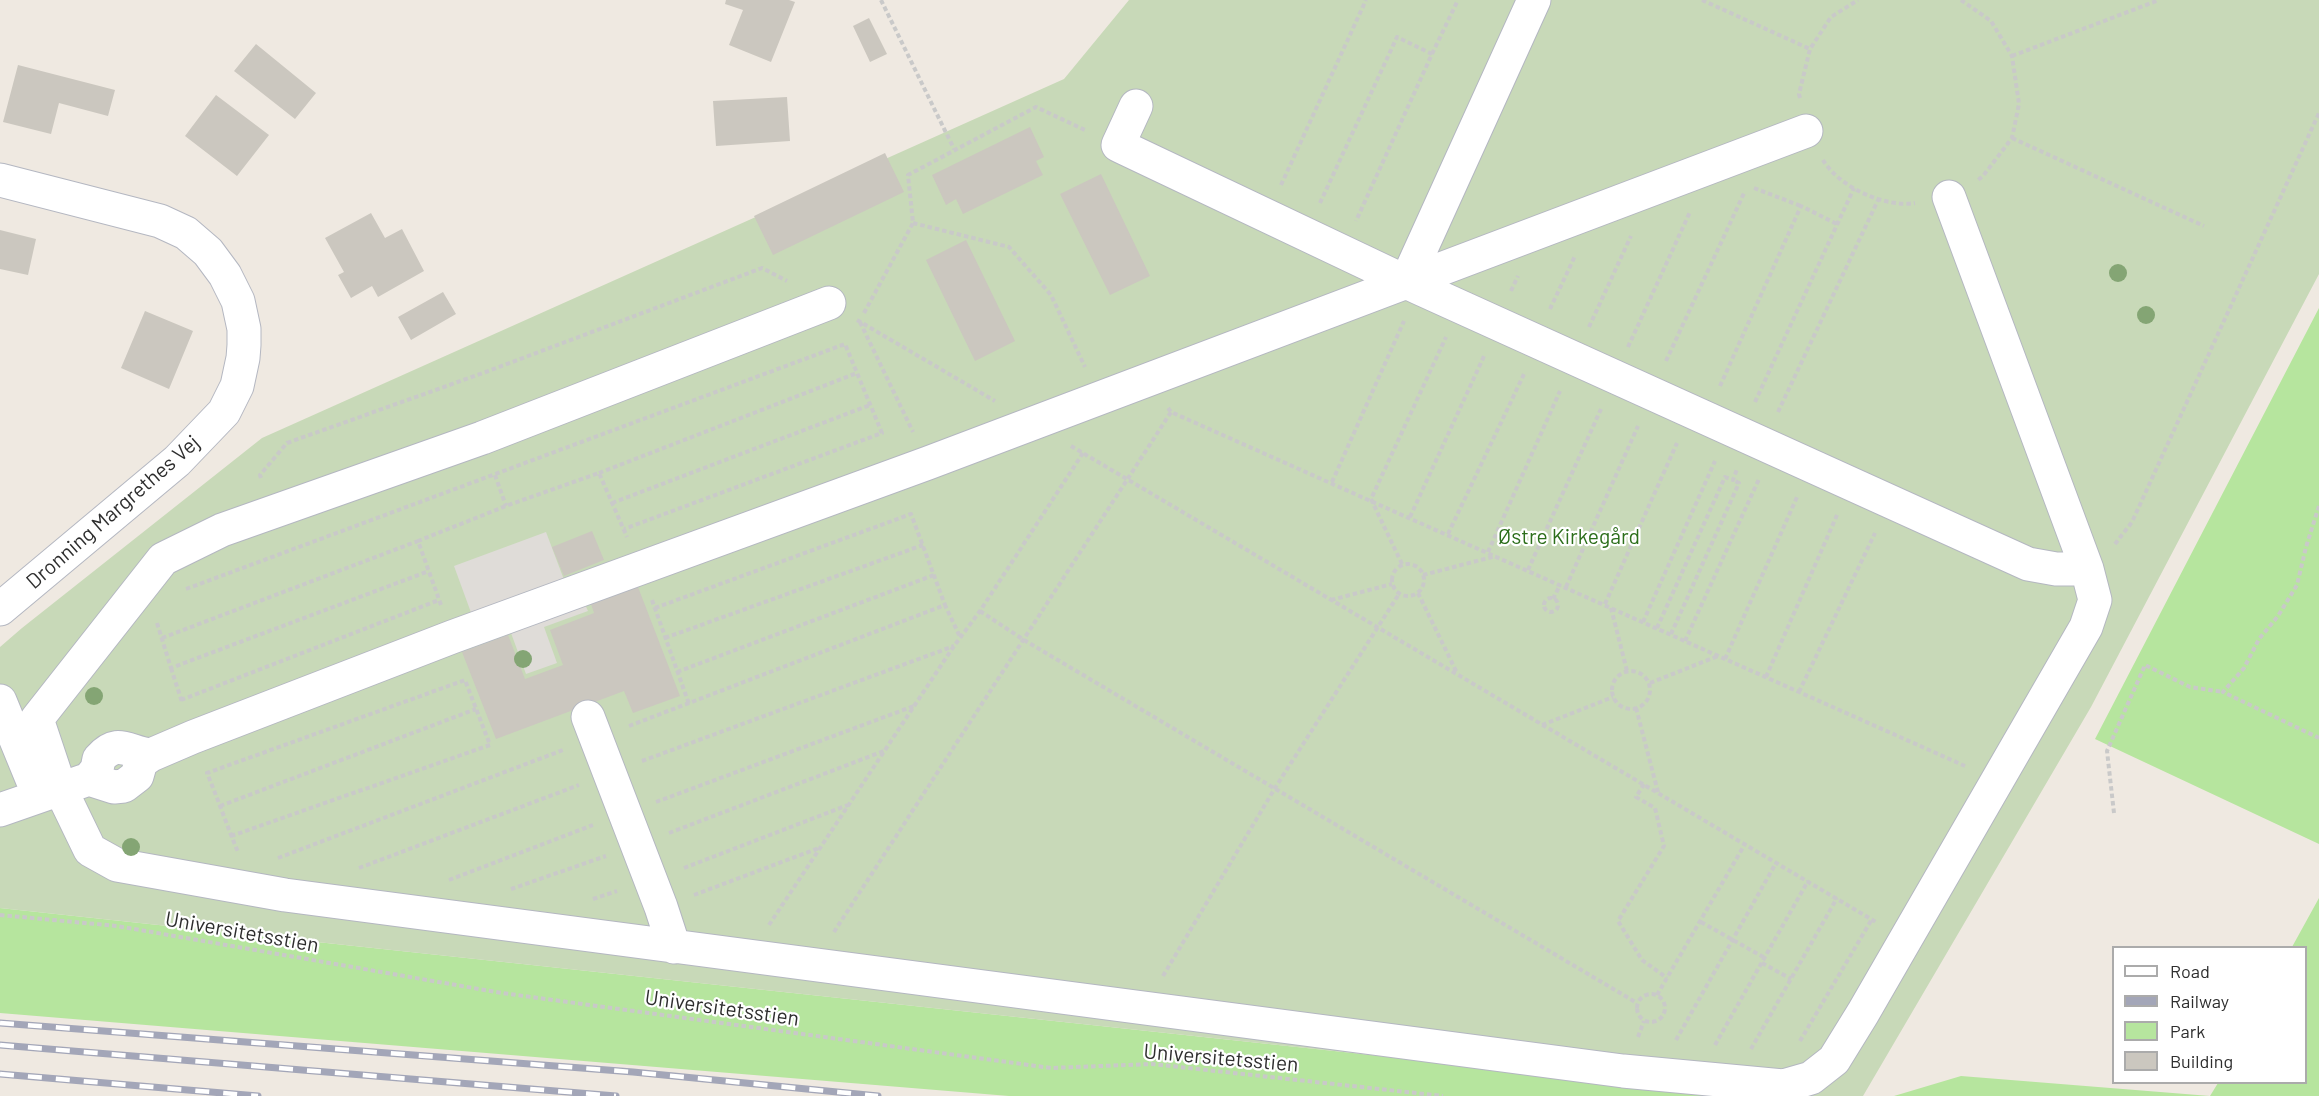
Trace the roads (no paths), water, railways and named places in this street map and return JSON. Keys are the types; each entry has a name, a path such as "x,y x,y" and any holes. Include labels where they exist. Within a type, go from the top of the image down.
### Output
{"street":[{"path":"1412,285 1534,0"},
{"path":"1136,106 1118,145 1748,445 2028,564 2056,569 2088,569"},
{"path":"0,810 62,788 124,786 137,776 141,762 151,755 452,637 928,463 1141,382 1412,285 1572,219 1806,131"},
{"name":"Dronning Margrethes Vej","path":"0,180 160,221 186,233 208,252 225,275 238,301 244,329 244,345 237,386 224,412 177,461 0,609"},
{"path":"829,303 482,438 222,530 163,559 37,719 62,788 90,850 117,865 285,896 1657,1074 1783,1086 1811,1078 1834,1060 1863,1013 2086,627 2095,600 2088,569 1949,197"},
{"path":"0,701 62,788"},
{"path":"592,728 661,907 674,947"}],"railway":[{"path":"0,1023 633,1072 878,1096"},
{"path":"0,1045 616,1096"},
{"path":"0,1074 258,1096"}],"park label":[{"name":"Østre Kirkegård","path":"1569,537"}]}
